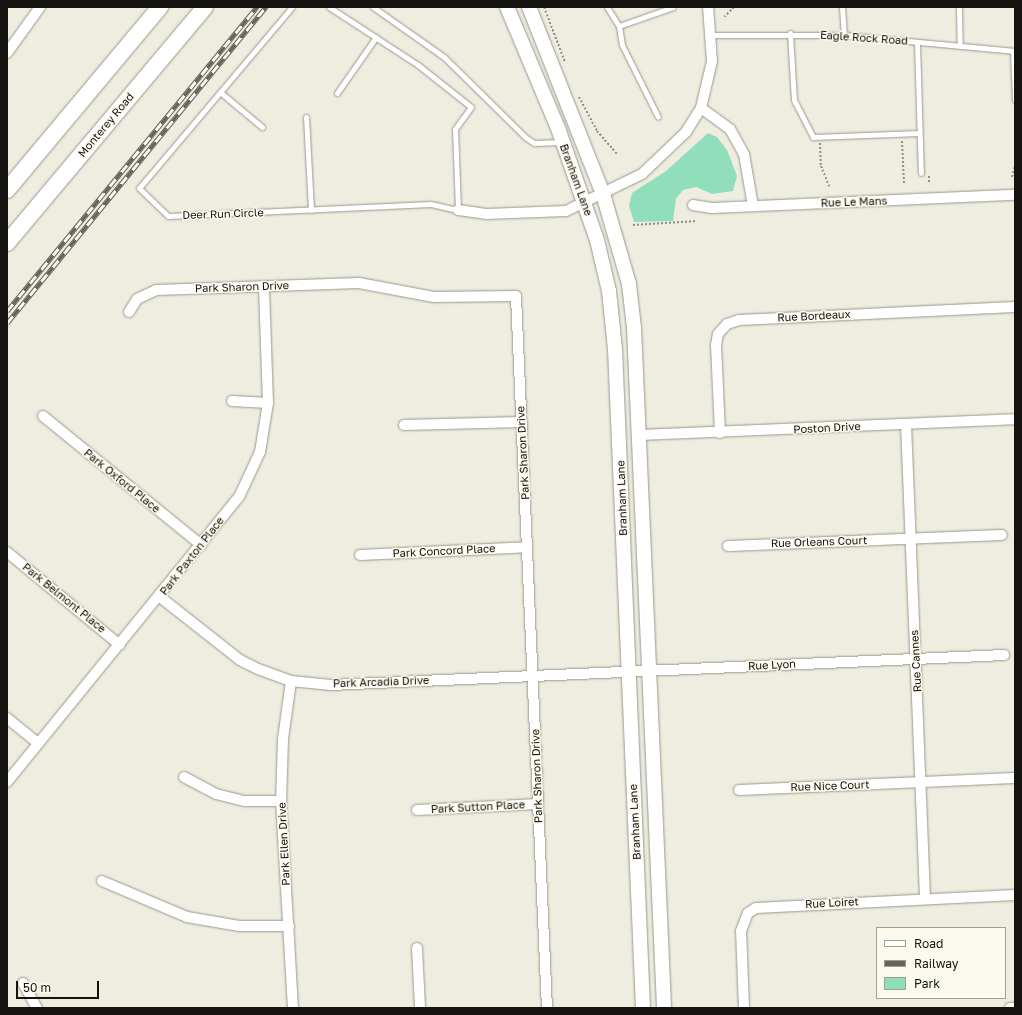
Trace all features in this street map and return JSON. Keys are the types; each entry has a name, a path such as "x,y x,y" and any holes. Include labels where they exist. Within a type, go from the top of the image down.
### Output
{"main road":[{"path":"7,190 160,7"},
{"name":"Monterey Road","path":"7,243 205,7"},
{"name":"Branham Lane","path":"507,7 562,142 584,202 609,291 615,349 643,1008"},
{"name":"Branham Lane","path":"529,7 603,194 629,284 639,435 664,1008"}],"street":[{"path":"7,53 40,7"},
{"name":"Deer Run Circle","path":"458,210 486,214 566,211 642,174 666,154 686,132 701,108 712,61 713,35 708,7"},
{"path":"701,108 730,129 744,154 753,206"},
{"name":"Rue Le Mans","path":"693,205 712,208 1015,195"},
{"name":"Park Sharon Drive","path":"129,312 136,299 156,290 359,284 434,297 516,296 528,547 546,1008"},
{"name":"Park Paxton Place","path":"7,782 160,597 239,497 260,452 268,403 264,286"},
{"name":"Rue Bordeaux","path":"720,433 716,345 727,324 739,320 1015,307"},
{"path":"232,401 268,403"},
{"name":"Park Oxford Place","path":"43,416 201,545"},
{"name":"Poston Drive","path":"639,435 720,433 1015,419"},
{"path":"404,425 522,422"},
{"name":"Rue Cannes","path":"906,424 922,782 925,899"},
{"name":"Rue Orleans Court","path":"728,546 1002,535"},
{"name":"Park Concord Place","path":"360,555 528,547"},
{"name":"Park Belmont Place","path":"7,552 120,645"},
{"name":"Park Arcadia Drive","path":"160,597 240,660 291,681 331,685 628,672"},
{"name":"Rue Lyon","path":"628,672 1004,655"},
{"name":"Park Ellen Drive","path":"291,681 283,739 281,801 293,1008"},
{"path":"7,718 38,743"},
{"path":"184,777 216,794 237,799 281,801"},
{"name":"Rue Nice Court","path":"738,790 1015,778"},
{"name":"Park Sutton Place","path":"417,810 538,804"},
{"path":"102,881 164,909 200,921 239,926 289,926"},
{"name":"Rue Loiret","path":"744,1008 741,930 745,917 756,908 1015,895"},
{"path":"417,948 420,1008"},
{"path":"23,983 37,1008"},
{"path":"1010,1008 1015,1008"}],"lane":[{"name":"Deer Run Circle","path":"292,7 138,188 168,216 431,204 458,210"},
{"path":"329,7 376,37 471,107 455,129 458,210"},
{"path":"373,7 444,57 525,137 534,142 562,142"},
{"path":"607,7 619,26 622,45 658,118"},
{"path":"619,26 673,7"},
{"path":"842,7 844,35"},
{"path":"959,7 960,46"},
{"path":"790,33 794,100 813,138 919,133"},
{"name":"Eagle Rock Road","path":"713,35 790,33 844,35 1014,51"},
{"path":"337,93 376,37"},
{"path":"917,42 921,173"},
{"path":"1014,51 1015,100"},
{"path":"220,92 262,127"},
{"path":"306,116 311,210"}],"path":[{"path":"544,7 567,67"},
{"path":"724,17 734,7"},
{"path":"578,95 597,131 617,154"},
{"path":"902,134 904,184"},
{"path":"820,137 821,166 829,186"},
{"path":"1012,177 1015,166"},
{"path":"633,225 697,221"}],"green space":[{"path":"708,133 717,137 727,150 737,176 733,191 712,194 696,187 683,190 676,199 673,221 634,222 629,206 632,193 666,171"}],"railway":[{"path":"7,311 257,7"},
{"path":"7,323 266,7"}]}
